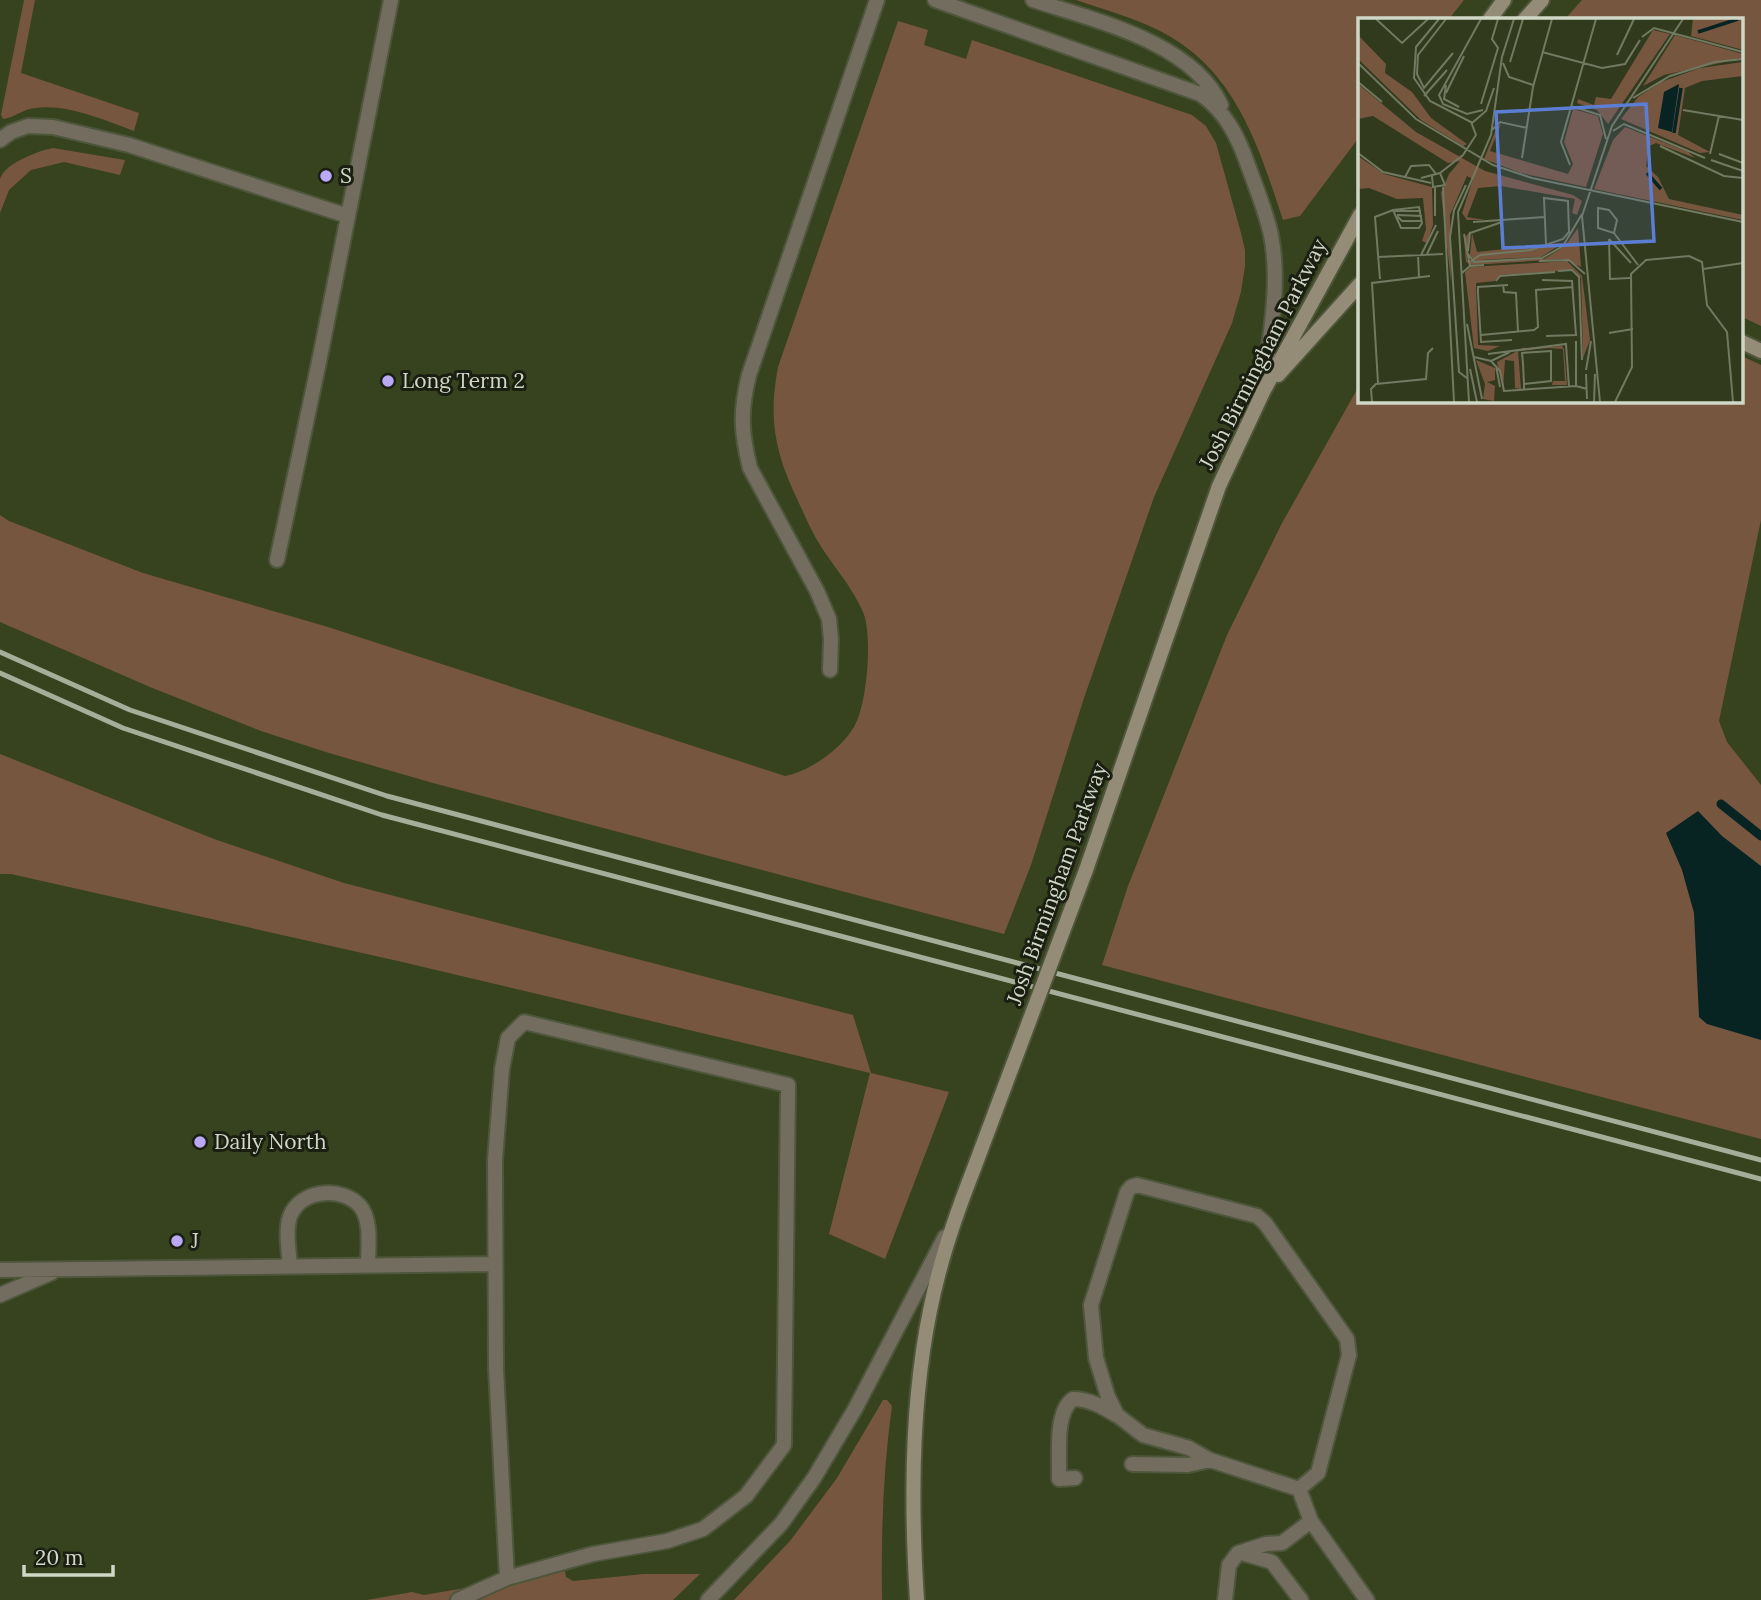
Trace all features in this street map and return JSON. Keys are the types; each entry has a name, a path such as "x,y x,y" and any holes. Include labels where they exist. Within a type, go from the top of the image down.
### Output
{"main road":[{"path":"1491,18 1504,0"},
{"path":"1526,18 1542,0"},
{"name":"Josh Birmingham Parkway","path":"917,1600 913,1538 922,1362 939,1273 957,1215 1086,870 1219,486 1263,392 1358,219"},
{"path":"1263,392 1358,286"},
{"path":"1744,343 1761,351"}],"lane":[{"path":"277,560 391,0"},
{"path":"830,670 829,619 750,468 741,409 749,375 877,0"},
{"path":"935,0 1200,94 1214,103 1227,120"},
{"path":"1033,0 1133,34 1195,72 1210,87 1244,153 1271,236 1275,270 1274,293 1263,392"},
{"path":"0,140 11,132 28,126 54,127 129,145 348,216"},
{"path":"458,1600 507,1578 593,1553 667,1541 703,1529 746,1496 784,1445 788,1085 524,1022 509,1038 502,1069 495,1160 496,1369 507,1578"},
{"path":"1117,1415 1108,1397 1096,1358 1091,1306 1127,1192 1137,1185 1257,1216 1265,1223 1350,1347 1318,1473 1299,1489"},
{"path":"290,1266 289,1223 292,1212 311,1196 328,1193 346,1196 360,1207 367,1225 368,1265"},
{"path":"708,1600 781,1524 814,1478 855,1409 957,1215"},
{"path":"0,1270 495,1264"},
{"path":"0,1295 60,1269"},
{"path":"1075,1478 1059,1479 1061,1421 1064,1408 1073,1399 1080,1399 1117,1415 1143,1435 1189,1448 1210,1460 1299,1489"},
{"path":"1132,1464 1188,1465 1210,1460"},
{"path":"1299,1489 1311,1521 1367,1600"},
{"path":"1272,1562 1282,1543 1311,1521"},
{"path":"1225,1600 1229,1565 1238,1553 1266,1544 1282,1543"},
{"path":"1238,1553 1254,1555 1272,1562 1301,1600"}],"shaded area":[{"path":"0,0 1761,0 1761,1600 0,1600"},
{"path":"24,0 35,0 21,73 139,113 134,131 60,108 31,109 3,119 1,115"},
{"path":"1076,0 1464,0 1450,18 1358,18 1358,139 1300,216 1283,220 1254,139 1226,89 1209,67 1187,48 1162,32 1131,18"},
{"path":"1582,0 1761,0 1761,326 1744,318 1744,18 1566,18"},
{"path":"898,21 928,30 924,45 966,59 972,40 1192,115 1206,126 1216,143 1245,250 1241,292 1232,323 1154,497 1084,698 1031,865 1004,934 329,753 261,731 150,687 0,622 0,515 9,521 143,573 328,627 785,776 824,758 848,736 859,717 867,670 868,637 863,612 814,535 790,484 776,436 775,386 778,367"},
{"path":"53,148 125,160 120,175 64,162 31,170 9,190 0,213 0,179 3,173 23,159"},
{"path":"1744,357 1761,365 1761,520 1719,721 1727,742 1761,785 1761,1139 1102,965 1128,886 1227,635 1281,525 1358,388 1358,402 1744,402"},
{"path":"0,754 214,839 344,883 853,1015 871,1073 949,1092 885,1259 829,1234 870,1073 398,961 11,874 0,874"},
{"path":"883,1400 887,1400 892,1406 883,1503 882,1600 734,1600 790,1541 837,1478"},
{"path":"565,1571 566,1577 573,1581 644,1574 700,1574 673,1600 367,1600 412,1592 424,1595"}],"water":[{"path":"1698,811 1722,836 1761,866 1761,1040 1707,1024 1699,1017 1694,913 1682,870 1666,833"}],"waterway":[{"path":"1721,804 1761,836"}],"railway":[{"path":"0,652 130,710 387,796 1761,1160"},
{"path":"0,673 123,728 382,815 1761,1179"}],"place":[{"name":"S","path":"326,176"},
{"name":"Long Term 2","path":"388,381"},
{"name":"Daily North","path":"200,1142"},
{"name":"J","path":"177,1241"}]}
